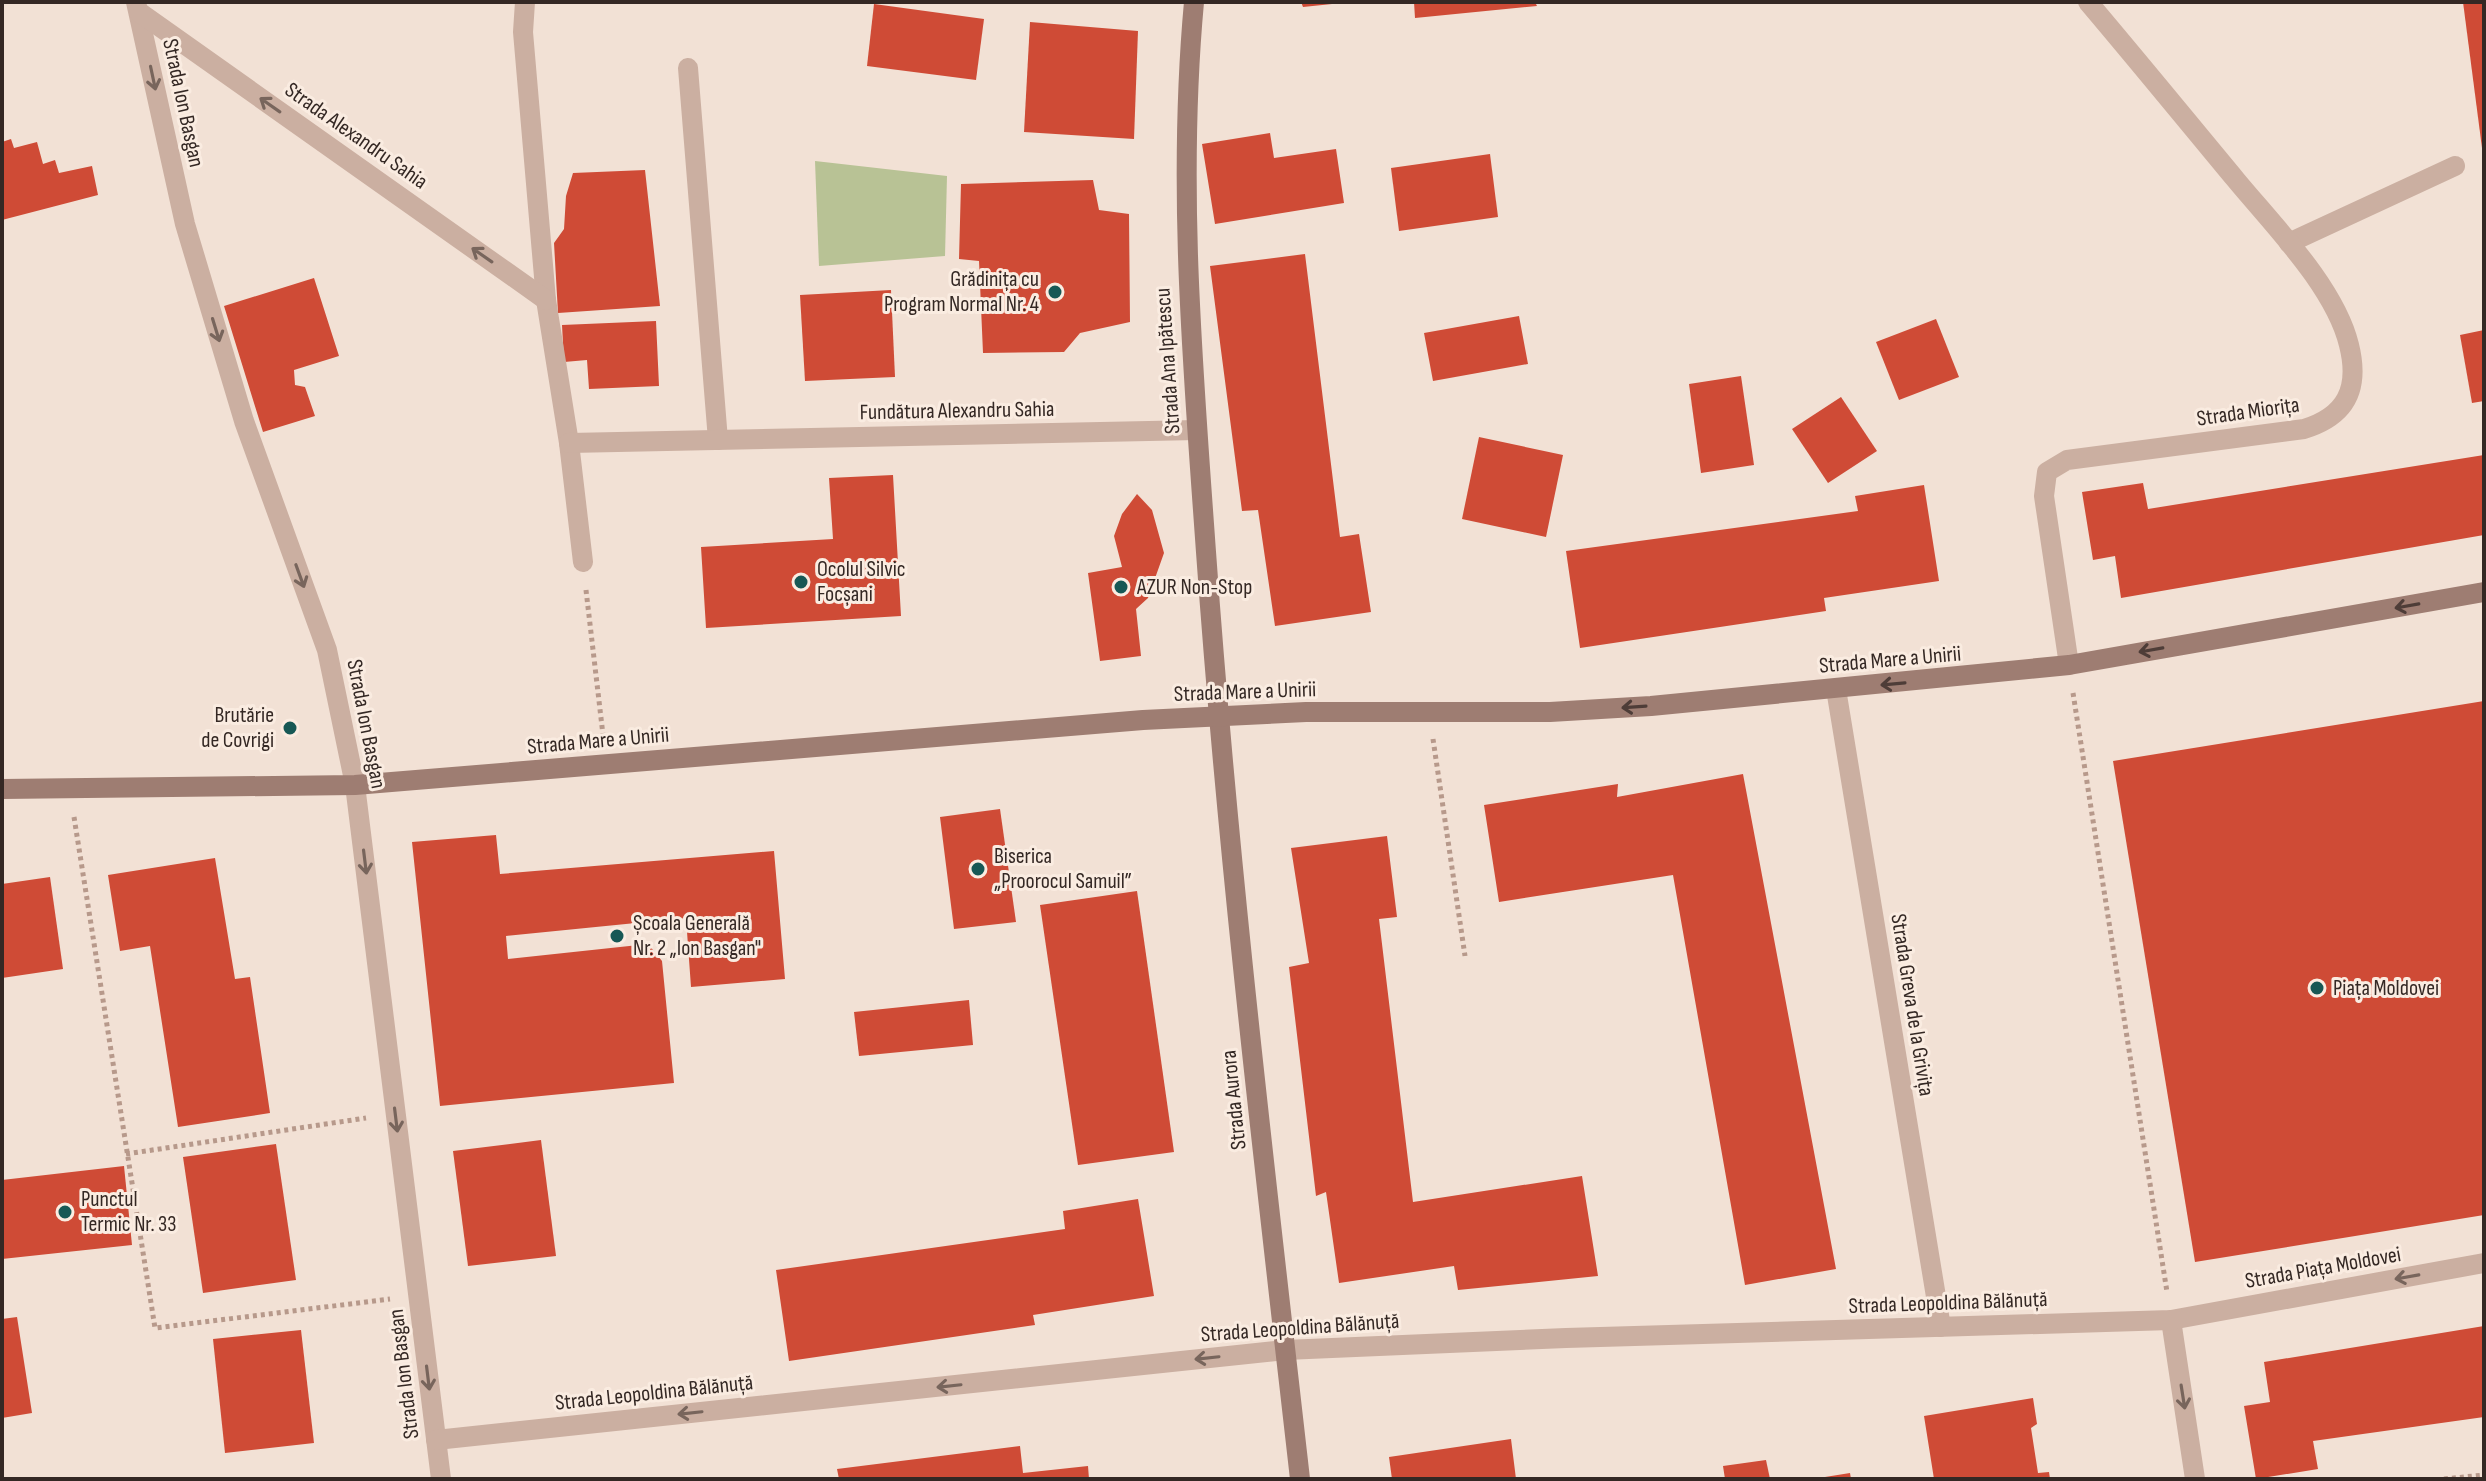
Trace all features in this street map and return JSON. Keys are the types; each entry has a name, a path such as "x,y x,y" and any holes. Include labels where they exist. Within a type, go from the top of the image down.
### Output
{"main road":[{"name":"Strada Ana Ipătescu","path":"1194,2 1184,169 1187,287 1218,716"},
{"name":"Strada Mare a Unirii","path":"2,789 355,785 1218,716 1564,711 1836,689 2069,665 2484,592"},
{"name":"Strada Aurora","path":"1218,716 1300,1479"}],"street":[{"path":"525,2 523,32 546,300 569,443 583,562"},
{"name":"Strada Miorița","path":"2069,665 2044,496 2047,472 2067,460 2304,429 2330,421 2350,394 2350,348 2338,315 2289,243 2088,2"},
{"name":"Strada Alexandru Sahia","path":"137,7 546,300"},
{"name":"Strada Ion Basgan","path":"137,7 185,224 244,421 327,650 355,785 441,1479"},
{"path":"688,68 718,440"},
{"path":"2289,243 2455,166"},
{"name":"Fundătura Alexandru Sahia","path":"569,443 1197,430"},
{"name":"Strada Greva de la Grivița","path":"1836,689 1941,1327"},
{"name":"Strada Piața Moldovei","path":"2171,1320 2484,1263"},
{"path":"2171,1320 2195,1479"},
{"name":"Strada Leopoldina Bălănuță","path":"436,1440 1285,1350 1566,1338 2171,1320"}],"path":[{"path":"583,562 607,764"},
{"path":"2069,665 2171,1320"},
{"path":"1429,712 1465,956"},
{"path":"70,788 155,1328 418,1296"},
{"path":"126,1154 396,1114"},
{"path":"2444,1479 2484,1475"}],"green space":[{"path":"815,161 947,176 945,256 819,266"}],"building":[{"path":"1301,2 1332,2 1332,4 1303,7"},
{"path":"1414,2 1535,2 1537,6 1415,18"},
{"path":"2463,2 2484,2 2482,148"},
{"path":"874,4 984,19 976,80 867,66"},
{"path":"1030,22 1138,31 1134,139 1024,132"},
{"path":"1270,133 1274,158 1336,149 1344,203 1215,224 1202,144"},
{"path":"11,139 14,148 37,142 43,164 55,160 59,173 92,166 98,195 2,220 2,142"},
{"path":"1490,154 1498,217 1399,231 1391,168"},
{"path":"645,170 660,306 558,313 554,243 564,229 566,196 573,173"},
{"name":"Grădinița cu Program Normal Nr. 4","path":"1093,180 1099,210 1129,214 1130,322 1080,333 1064,352 983,353 979,261 959,259 961,184"},
{"path":"1305,254 1340,537 1359,534 1371,612 1275,626 1258,510 1242,511 1210,266"},
{"path":"314,278 339,356 294,370 295,385 305,387 315,416 263,432 224,306"},
{"path":"891,290 895,377 805,381 800,295"},
{"path":"1519,316 1528,364 1433,381 1424,333"},
{"path":"1936,319 1959,377 1899,400 1876,342"},
{"path":"656,321 659,386 589,389 587,360 564,362 562,325"},
{"path":"2484,330 2484,401 2472,403 2460,335"},
{"path":"1741,376 1754,465 1701,473 1689,384"},
{"path":"1841,397 1877,451 1828,483 1792,429"},
{"path":"1479,437 1563,455 1546,537 1462,519"},
{"path":"2484,455 2484,535 2121,598 2115,556 2093,560 2082,492 2143,483 2148,509"},
{"name":"Ocolul Silvic Focșani","path":"893,475 901,616 706,628 701,547 833,539 829,478"},
{"path":"1924,485 1939,581 1824,598 1826,611 1580,648 1566,551 1858,511 1855,496"},
{"name":"AZUR Non-Stop","path":"1137,494 1152,510 1164,553 1148,598 1136,609 1141,656 1100,661 1088,573 1122,567 1114,536 1122,514"},
{"name":"Piața Moldovei","path":"2484,701 2484,1215 2195,1262 2113,761"},
{"path":"1743,774 1836,1269 1745,1285 1673,875 1499,902 1484,805 1618,784 1617,797"},
{"name":"Biserica „Proorocul Samuil”","path":"1000,809 1016,922 954,929 940,817"},
{"path":"496,835 500,874 774,851 785,979 691,987 686,918 506,936 508,959 648,944 662,961 674,1083 440,1106 412,842"},
{"path":"1387,836 1397,917 1379,919 1413,1202 1582,1176 1598,1276 1458,1290 1454,1266 1339,1283 1326,1192 1316,1196 1289,967 1309,963 1291,848"},
{"path":"215,858 235,979 250,977 270,1113 178,1127 150,946 120,951 108,875"},
{"path":"50,877 63,969 2,978 2,884"},
{"path":"1137,891 1174,1152 1078,1165 1040,905"},
{"path":"969,1000 973,1045 859,1056 854,1012"},
{"path":"541,1140 556,1256 468,1266 453,1151"},
{"path":"276,1144 296,1280 203,1293 183,1157"},
{"name":"Punctul Termic Nr. 33","path":"124,1166 132,1245 2,1259 2,1180"},
{"path":"1138,1199 1154,1296 1033,1315 1035,1325 789,1361 776,1270 1065,1229 1063,1211"},
{"path":"17,1317 32,1413 2,1418 2,1319"},
{"path":"2484,1326 2484,1417 2313,1441 2318,1469 2256,1479 2244,1406 2270,1402 2264,1362"},
{"path":"301,1330 314,1443 225,1453 213,1339"},
{"path":"2033,1398 2037,1424 2031,1428 2038,1473 2049,1472 2050,1479 1934,1479 1924,1416"},
{"path":"1511,1439 1516,1479 1392,1479 1389,1457"},
{"path":"1020,1446 1023,1473 1088,1466 1089,1479 839,1479 837,1469"},
{"path":"1766,1460 1770,1479 1725,1479 1723,1466"},
{"path":"1850,1473 1851,1479 1825,1479 1825,1477"}],"place":[{"name":"Grădinița cu Program Normal Nr. 4","path":"1055,292"},
{"name":"Ocolul Silvic Focșani","path":"801,582"},
{"name":"AZUR Non-Stop","path":"1121,587"},
{"name":"Brutărie de Covrigi","path":"290,728"},
{"name":"Biserica „Proorocul Samuil”","path":"978,869"},
{"name":"Școala Generală Nr. 2 „Ion Basgan\"","path":"617,936"},
{"name":"Piața Moldovei","path":"2317,988"},
{"name":"Punctul Termic Nr. 33","path":"65,1212"}]}
